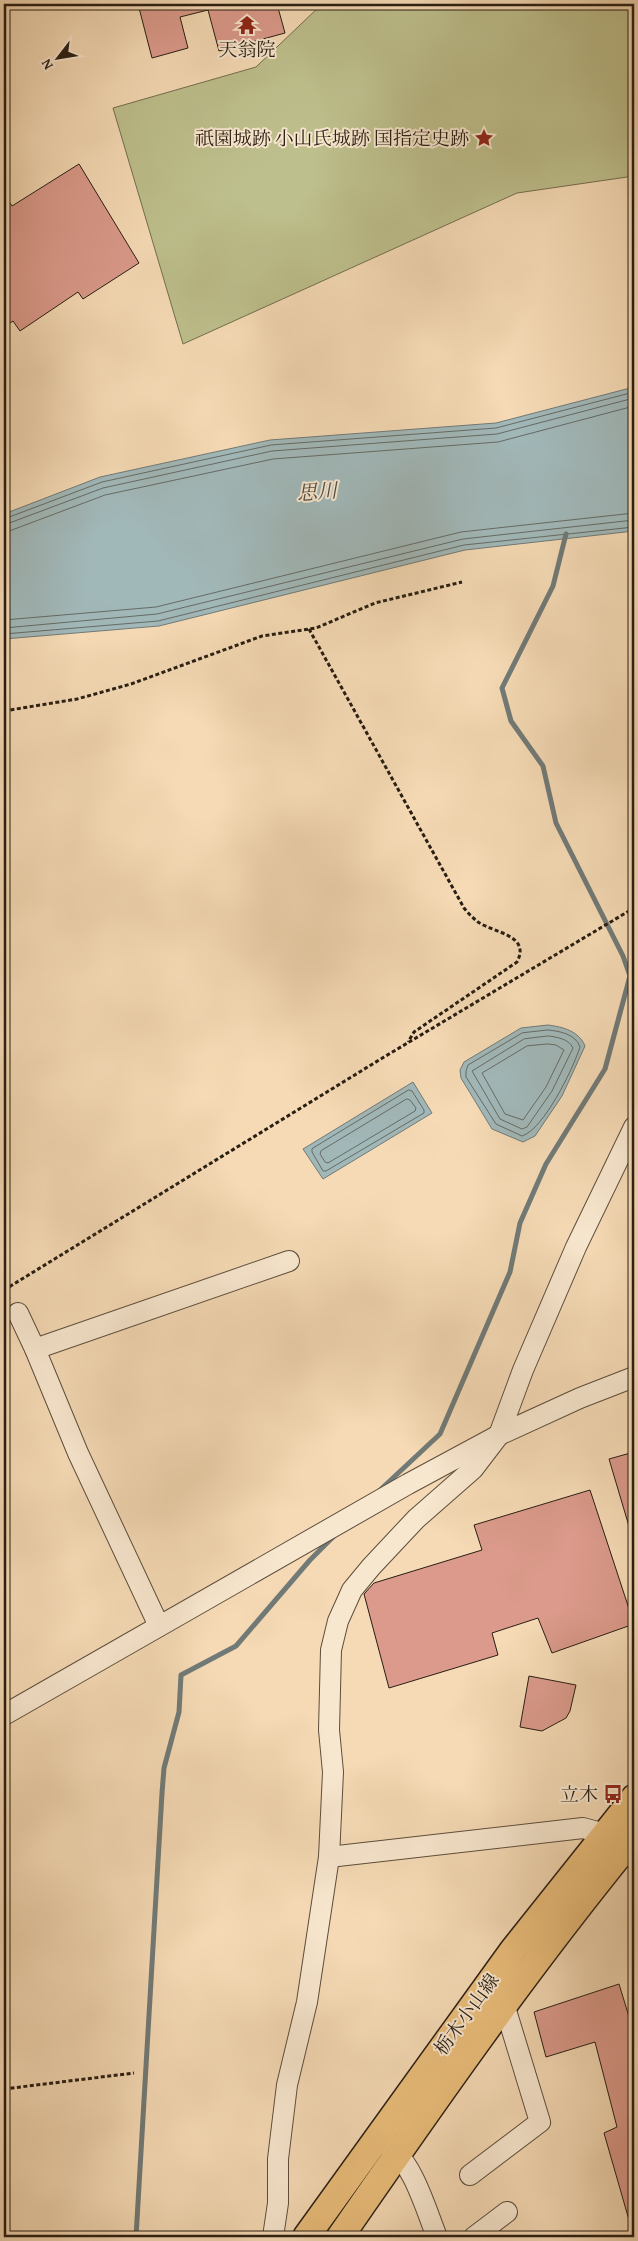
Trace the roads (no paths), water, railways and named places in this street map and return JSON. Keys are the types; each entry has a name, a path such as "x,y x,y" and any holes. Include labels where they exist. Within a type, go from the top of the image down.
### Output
{"main road":[{"name":"栃木小山線","path":"340,2237 398,2152 621,1840 634,1798"},
{"name":"栃木小山線","path":"306,2237 507,1958 621,1840"}],"street":[{"path":"273,2237 278,2203 278,2159 287,2085 307,2002 329,1857 334,1772 329,1726 331,1650 338,1620 352,1590 371,1567 416,1519 473,1469 499,1434 523,1370 576,1247 634,1127"},
{"path":"35,1349 289,1261"},
{"path":"18,1313 78,1453 159,1626"},
{"path":"4,1715 499,1434 580,1398 634,1377"},
{"path":"329,1857 583,1828 621,1840"},
{"path":"470,2175 540,2122 504,2004"},
{"path":"377,2138 398,2152 415,2182 437,2237"},
{"path":"474,2237 507,2212"}],"water":[{"name":"思川","path":"634,387 634,531 465,550 159,626 4,639 4,514 100,477 270,440 496,423"},
{"path":"548,1025 575,1033 585,1046 562,1096 535,1136 523,1142 492,1129 461,1078 460,1070 464,1062 521,1028"},
{"path":"413,1082 432,1113 323,1179 303,1149"}],"waterway":[{"path":"379,1491 440,1434 510,1272 520,1223 546,1164 605,1069 630,976 623,956 556,823 543,766 511,721 502,688 553,586 566,534"},
{"path":"136,2237 164,1768 179,1712 181,1675 236,1646 310,1560 334,1536"}],"place":[{"name":"天翁院","path":"247,25"},
{"name":"祇園城跡 小山氏城跡 国指定史跡","path":"484,138"},
{"name":"立木","path":"613,1794"}]}
